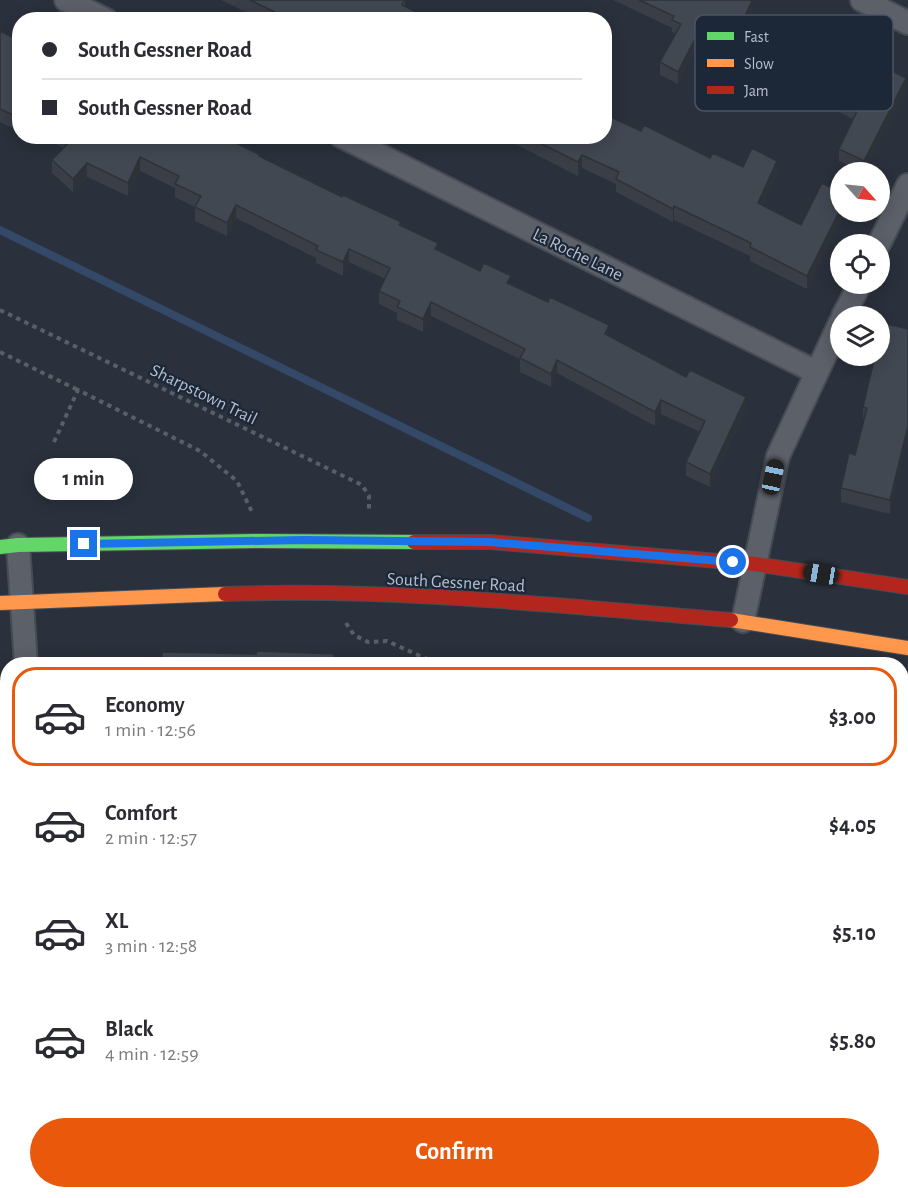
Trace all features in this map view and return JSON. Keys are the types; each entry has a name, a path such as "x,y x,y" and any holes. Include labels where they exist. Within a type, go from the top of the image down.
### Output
{"main road":[{"path":"9,546 260,541 490,542 755,564 908,587"},
{"name":"South Gessner Road","path":"0,603 257,593 411,596 743,621 908,648"}],"street":[{"path":"66,0 90,12"},
{"path":"862,0 892,15"},
{"path":"893,16 908,23"},
{"name":"La Roche Lane","path":"357,144 816,372"},
{"path":"884,234 908,185"},
{"path":"743,621 778,456 830,343"},
{"path":"9,546 23,601 26,657"}],"path":[{"name":"Sharpstown Trail","path":"0,310 362,485 369,496 369,522"},
{"path":"0,352 200,451 237,481 253,512 260,541"},
{"path":"54,442 78,390"},
{"path":"346,615 346,622 354,635 368,642 387,641 422,657"}],"building":[{"path":"250,0 404,0 402,5 416,12 275,12"},
{"path":"639,0 752,1 745,15 695,15 695,39 678,72 660,62 681,24 672,20 674,16"},
{"path":"0,31 12,37 12,114 0,109"},
{"path":"893,72 906,78 893,104"},
{"path":"857,111 889,111 864,161 839,149"},
{"path":"612,118 641,131 644,125 710,158 713,153 743,167 752,148 777,161 758,203 801,225 822,183 830,187 830,222 834,222 807,276 750,247 751,243 674,206 673,209 616,179 619,172 582,155 578,162 542,144 612,144"},
{"path":"67,144 238,144 342,197 343,195 401,222 399,225 438,243 435,249 480,271 484,263 511,276 507,283 548,302 550,297 609,325 605,334 686,377 690,370 746,397 710,474 686,462 705,421 661,400 655,412 557,360 551,374 520,358 525,349 431,302 423,319 397,307 400,301 379,291 390,268 349,249 343,262 316,250 318,246 236,205 227,223 195,207 201,196 175,184 179,176 140,157 128,183 87,163 73,179 52,160"},
{"path":"890,325 908,329 908,426 890,500 841,488 849,453 855,455 867,408 863,407 873,366 890,366"},
{"path":"256,651 334,654 334,657 162,657 162,652 256,654"},
{"path":"83,656 162,657 83,657"}],"waterway":[{"path":"0,230 588,518"}],"traffic: fast":[{"path":"0,547 260,541 414,542"}],"traffic: slow":[{"path":"0,603 225,594"},
{"path":"731,620 908,648"}],"traffic: jam":[{"path":"414,542 490,542 755,564 908,587"},
{"path":"225,594 415,596 731,620"}],"route":[{"path":"84,544 304,540 490,542 733,562"}]}
